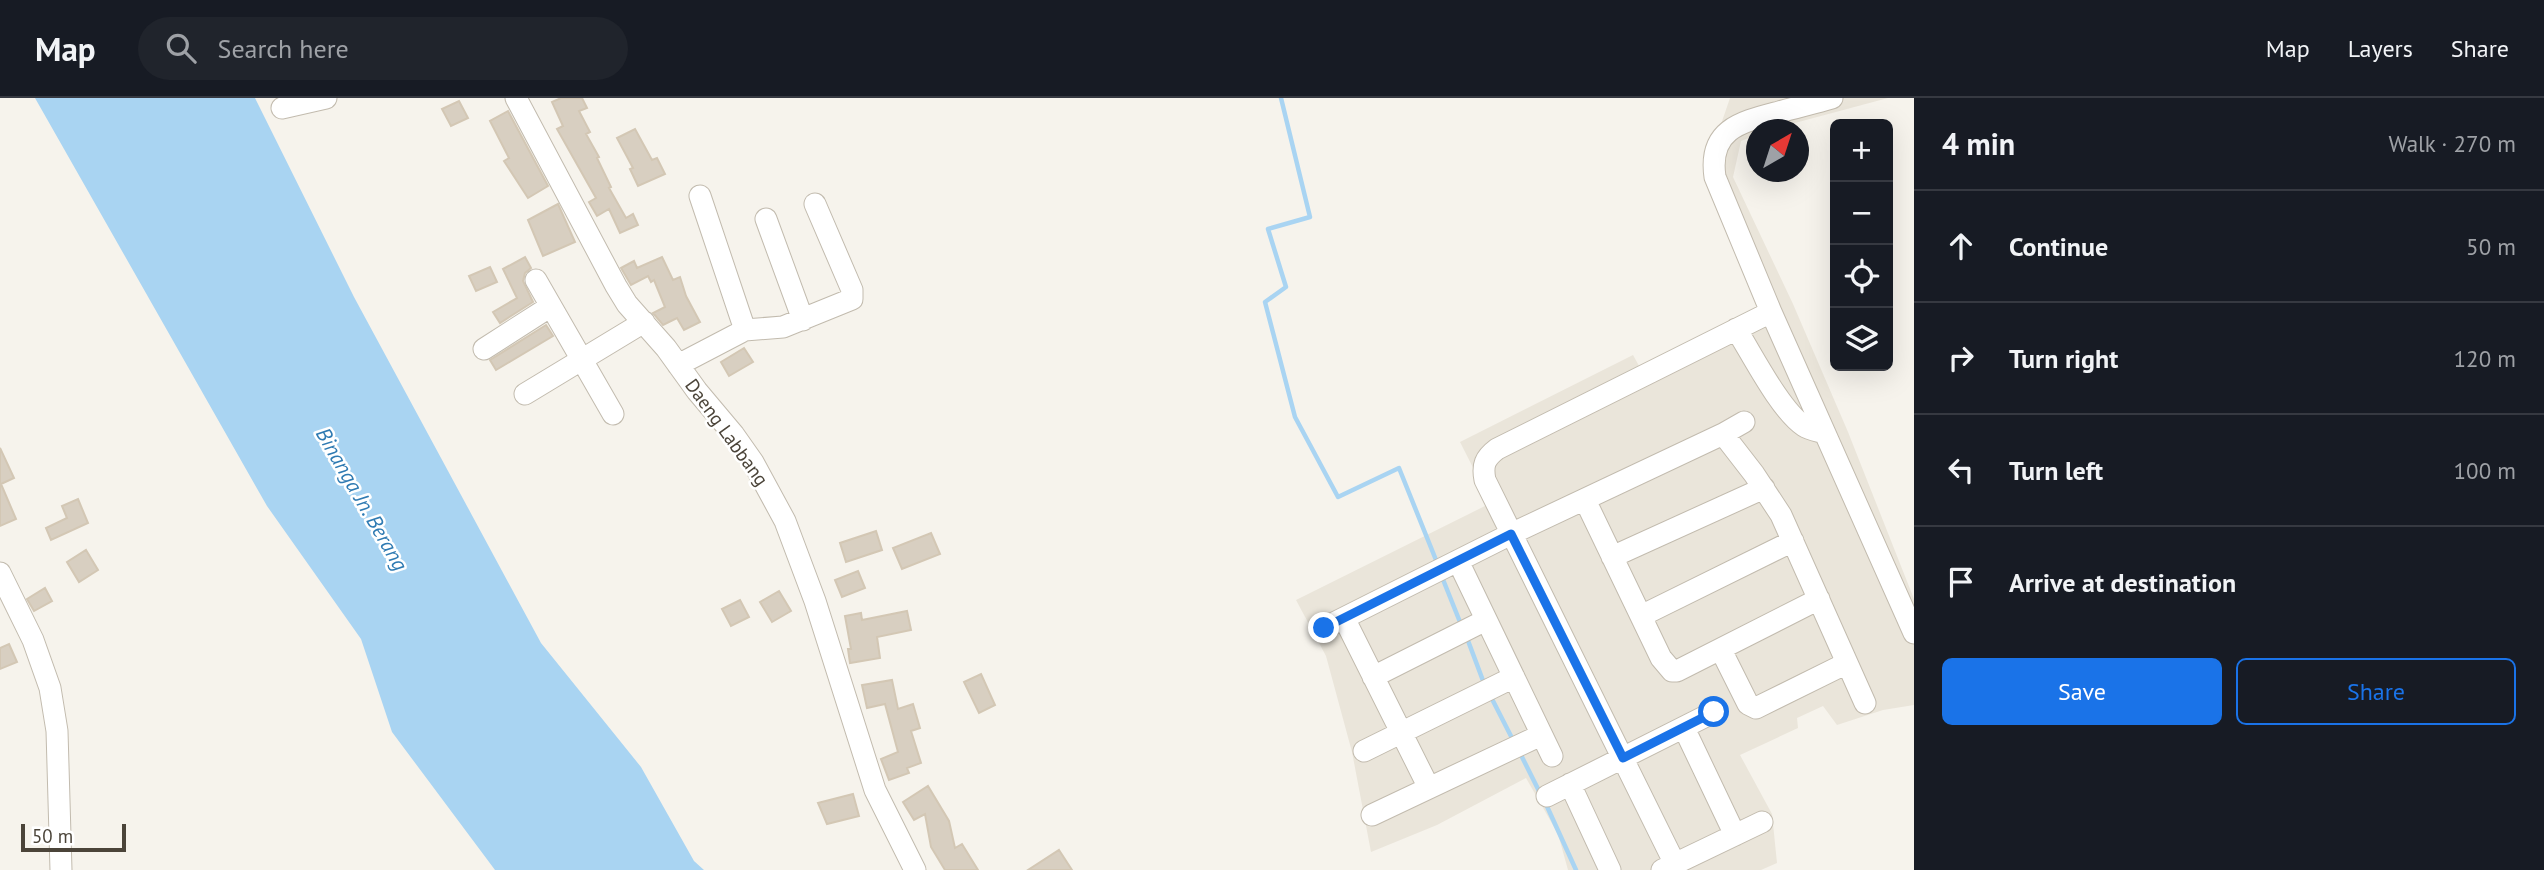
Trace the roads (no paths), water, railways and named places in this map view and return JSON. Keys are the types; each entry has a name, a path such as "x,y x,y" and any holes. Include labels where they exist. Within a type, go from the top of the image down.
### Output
{"street":[{"path":"282,108 326,98"},
{"name":"Daeng Labbang","path":"516,98 627,304 753,462 785,521 815,601 875,790 915,870"},
{"path":"1832,98 1737,125 1720,141 1713,164 1715,177 1771,312 1914,633"},
{"path":"700,196 745,330"},
{"path":"678,365 745,330 774,329 852,299 852,290 815,204"},
{"path":"766,219 803,320"},
{"path":"536,279 613,414"},
{"path":"484,349 551,306"},
{"path":"1762,822 1668,867 1623,758 1511,534 1482,468 1487,457 1497,449 1771,312"},
{"path":"525,394 644,322"},
{"path":"1736,330 1780,399 1796,418 1804,426 1825,433"},
{"path":"1324,628 1744,422"},
{"path":"1723,434 1781,515 1865,703"},
{"path":"1612,557 1764,488"},
{"path":"1585,500 1661,658 1672,671 1721,650 1819,599"},
{"path":"1641,617 1793,541"},
{"path":"1458,561 1552,756"},
{"path":"0,573 33,640 50,688 57,731 61,870"},
{"path":"1344,618 1429,788"},
{"path":"1373,677 1486,620"},
{"path":"1721,650 1748,704 1756,708 1847,663"},
{"path":"1364,751 1514,677"},
{"path":"1547,796 1714,712"},
{"path":"1684,728 1735,835"},
{"path":"1373,815 1541,734"},
{"path":"1570,784 1610,870"}],"water":[{"name":"Binanga Jn. Berang","path":"35,98 255,98 354,297 541,643 641,767 694,861 704,870 495,870 392,732 361,639 267,506"}],"waterway":[{"path":"1281,98 1310,217 1268,229 1286,287 1265,302 1295,417 1338,497 1399,468 1438,565"},
{"path":"1442,577 1462,627"},
{"path":"1467,638 1485,686"},
{"path":"1491,697 1514,742"},
{"path":"1520,753 1541,795"},
{"path":"1545,802 1576,870"}]}
